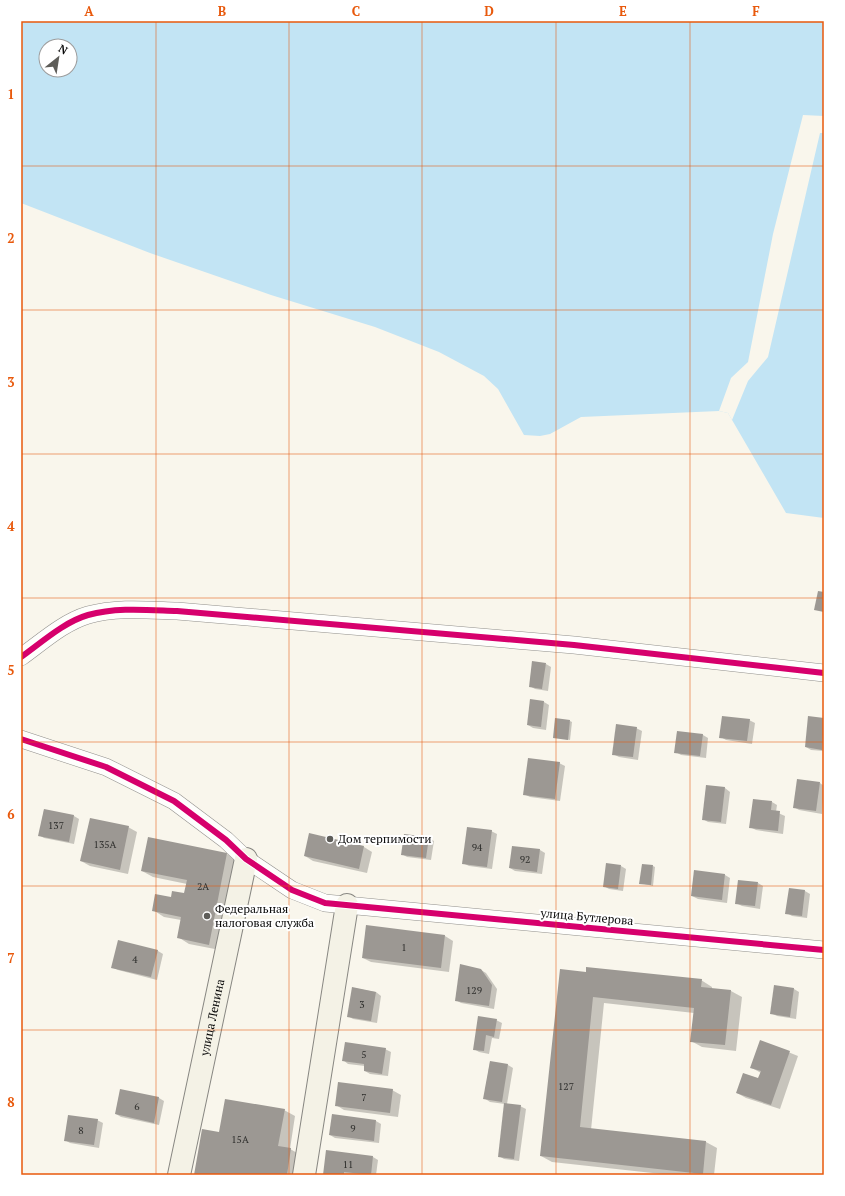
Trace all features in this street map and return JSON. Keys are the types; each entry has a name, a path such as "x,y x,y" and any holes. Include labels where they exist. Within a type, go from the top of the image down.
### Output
{"street":[{"path":"21,657 69,624 88,615 119,609 190,612 574,645 824,673"},
{"name":"улица Бутлерова","path":"21,740 86,760 135,781 174,801 202,821 246,859 292,890 325,903 824,950"},
{"name":"улица Ленина","path":"179,1175 246,859"},
{"path":"304,1175 347,905"}],"water":[{"path":"21,21 824,21 824,518 786,513 728,413 719,411 581,417 550,434 540,436 524,435 498,389 484,376 439,352 375,327 271,295 150,253 21,203"}],"pier":[{"path":"803,115 824,116 824,133 820,133 768,357 748,381 732,420 728,413 719,411 731,378 748,362 773,234"}],"building":[{"path":"818,591 824,592 824,612 814,610"},
{"path":"532,661 546,663 542,689 529,687"},
{"path":"530,699 544,701 541,727 527,725"},
{"path":"722,716 750,719 747,741 719,738"},
{"path":"808,716 824,718 822,750 805,747"},
{"path":"555,718 570,720 568,740 553,738"},
{"path":"616,724 637,727 633,757 612,755"},
{"path":"677,731 703,734 700,756 674,753"},
{"path":"528,758 560,762 555,799 523,795"},
{"path":"797,779 820,782 816,811 793,808"},
{"path":"706,785 725,787 721,822 702,820"},
{"path":"753,799 772,801 771,810 780,811 778,831 749,828"},
{"path":"44,809 74,815 69,842 38,836"},
{"path":"90,818 129,826 120,870 80,861"},
{"path":"467,827 492,830 487,867 462,864"},
{"path":"309,833 364,846 359,869 304,856"},
{"path":"404,834 429,837 426,858 401,855"},
{"path":"148,837 227,853 209,945 177,938 181,917 152,911 155,894 171,897 172,891 184,893 187,880 141,871"},
{"path":"512,846 540,849 537,872 509,868"},
{"path":"606,863 621,865 618,889 603,887"},
{"path":"642,864 653,865 651,885 639,884"},
{"path":"694,870 725,874 722,900 691,896"},
{"path":"738,880 758,882 755,906 735,904"},
{"path":"789,888 805,890 802,916 785,914"},
{"path":"366,925 445,935 441,968 362,958"},
{"path":"118,940 158,950 151,977 111,968"},
{"path":"460,964 481,969 492,985 489,1006 455,1001"},
{"path":"586,967 702,979 701,987 731,990 725,1045 690,1042 694,1008 593,997 580,1127 706,1141 703,1174 540,1156 560,969 586,972"},
{"path":"774,985 794,988 790,1017 770,1014"},
{"path":"352,987 376,992 371,1021 347,1017"},
{"path":"478,1016 497,1019 494,1037 486,1035 484,1051 473,1050"},
{"path":"760,1040 790,1051 771,1105 736,1093 743,1073 758,1078 761,1071 750,1068"},
{"path":"345,1042 386,1048 382,1074 364,1071 364,1064 342,1061"},
{"path":"490,1061 508,1064 502,1102 483,1099"},
{"path":"338,1082 393,1089 390,1113 335,1106"},
{"path":"120,1089 159,1097 154,1123 115,1114"},
{"path":"225,1099 285,1109 278,1146 291,1148 287,1175 194,1175 202,1129 219,1132"},
{"path":"504,1103 521,1105 514,1159 498,1157"},
{"path":"332,1114 376,1120 374,1141 329,1135"},
{"path":"68,1115 98,1119 94,1145 64,1141"},
{"path":"326,1150 373,1156 371,1175 344,1172 344,1175 323,1175"}],"cycle path":[{"path":"21,657 53,633 79,618 99,612 143,610 177,611 574,645 824,673"},
{"path":"21,739 106,767 174,801 226,840 246,859 292,890 325,903 824,950"}],"place":[{"name":"Дом терпимости","path":"330,839"},
{"name":"Федеральная налоговая служба","path":"207,916"}]}
